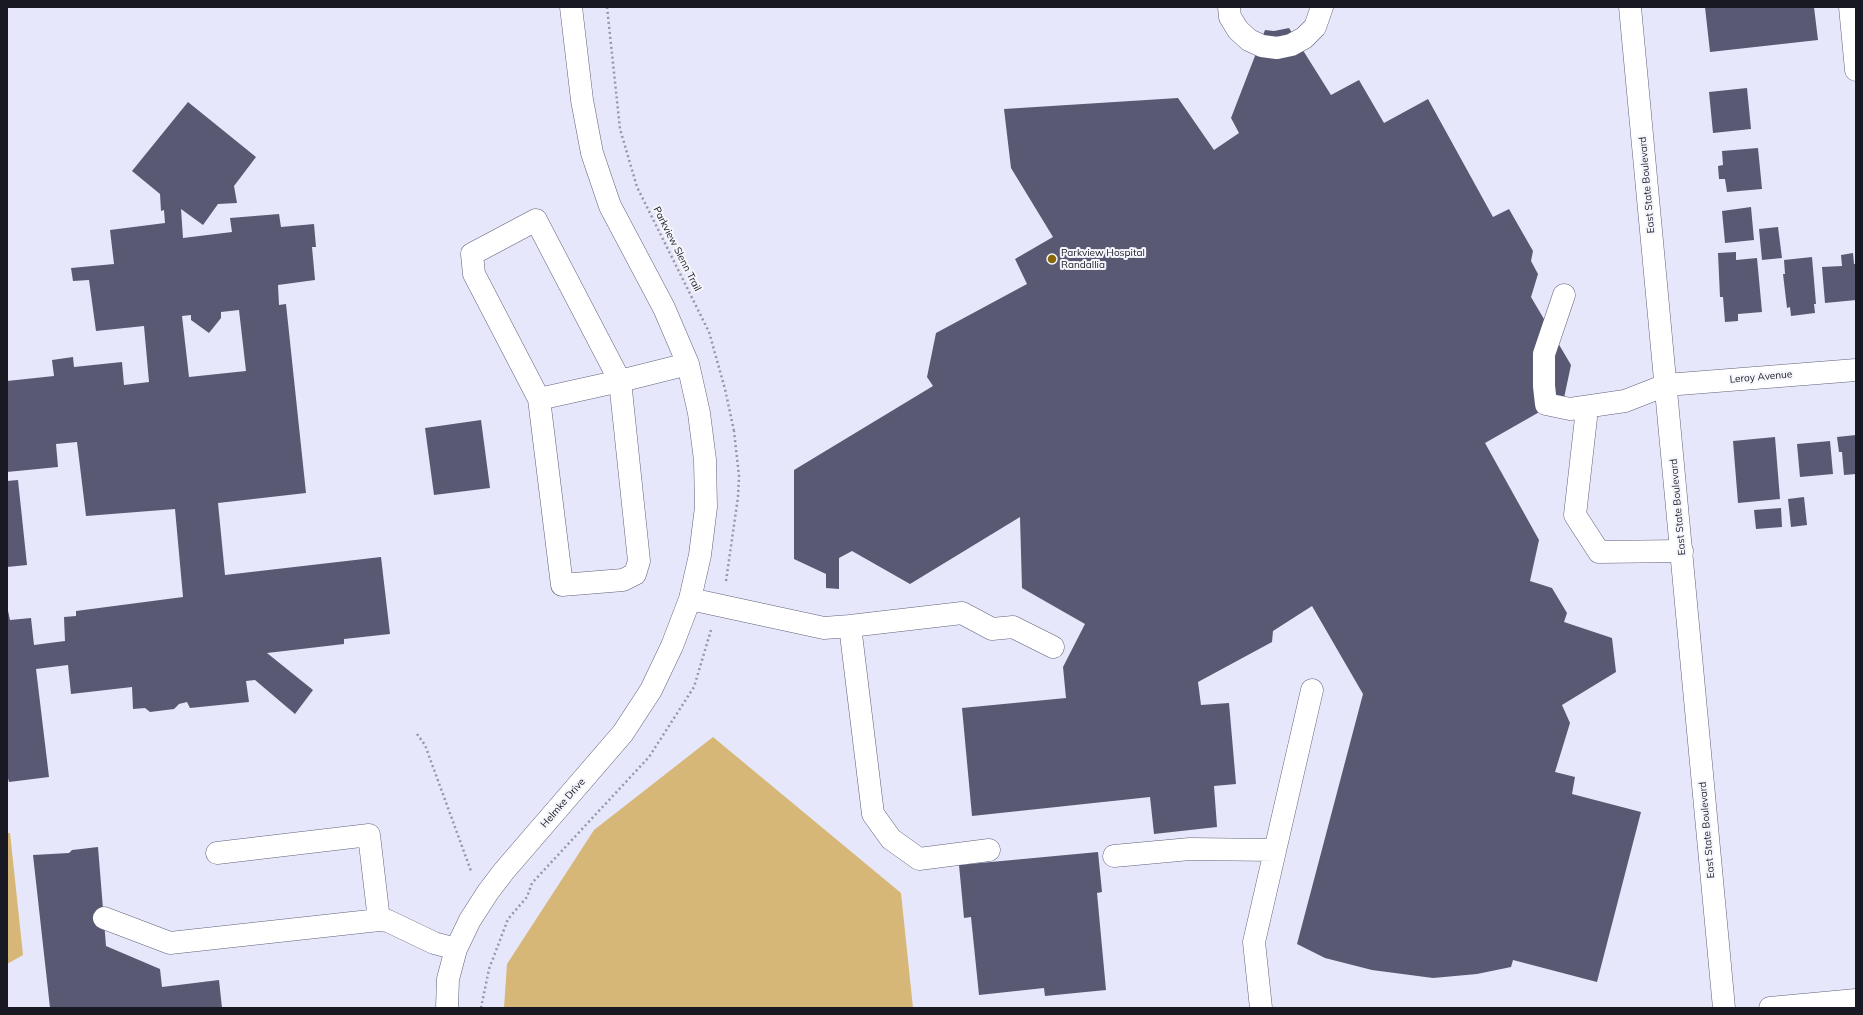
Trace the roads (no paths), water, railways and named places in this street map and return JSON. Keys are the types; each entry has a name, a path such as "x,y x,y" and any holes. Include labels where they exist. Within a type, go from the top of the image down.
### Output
{"main road":[{"name":"Helmke Drive","path":"447,1008 448,979 456,949 470,920 504,871 623,733 651,690 672,646 690,599 700,555 706,507 705,460 701,428 688,364 664,308 610,206 592,153 582,100 571,7"},
{"path":"1228,7 1230,17 1238,30 1249,40 1262,46 1277,48 1291,45 1304,38 1315,27 1322,7"},
{"name":"East State Boulevard","path":"1630,7 1724,1008"},
{"path":"1850,7 1856,70"},
{"path":"536,220 620,381 639,561 635,574 623,580 562,585 539,399 474,274 472,254 536,220"},
{"name":"Leroy Avenue","path":"1564,294 1544,354 1544,386 1546,404 1570,409 1625,401 1666,385 1856,370"},
{"path":"539,399 688,364"},
{"path":"1587,409 1575,515 1599,552 1682,551"},
{"path":"690,599 824,628 962,613 992,629 1013,626 1053,647"},
{"path":"850,626 873,814 891,839 919,859 988,850"},
{"path":"1261,1008 1254,942 1312,690"},
{"path":"217,852 368,835 379,920"},
{"path":"1114,856 1190,849 1275,850"},
{"path":"104,918 170,943 379,920 388,921 434,943 456,949"},
{"path":"1770,1008 1856,1000"}],"place":[{"name":"Parkview Hospital Randallia","path":"1052,259"}]}
